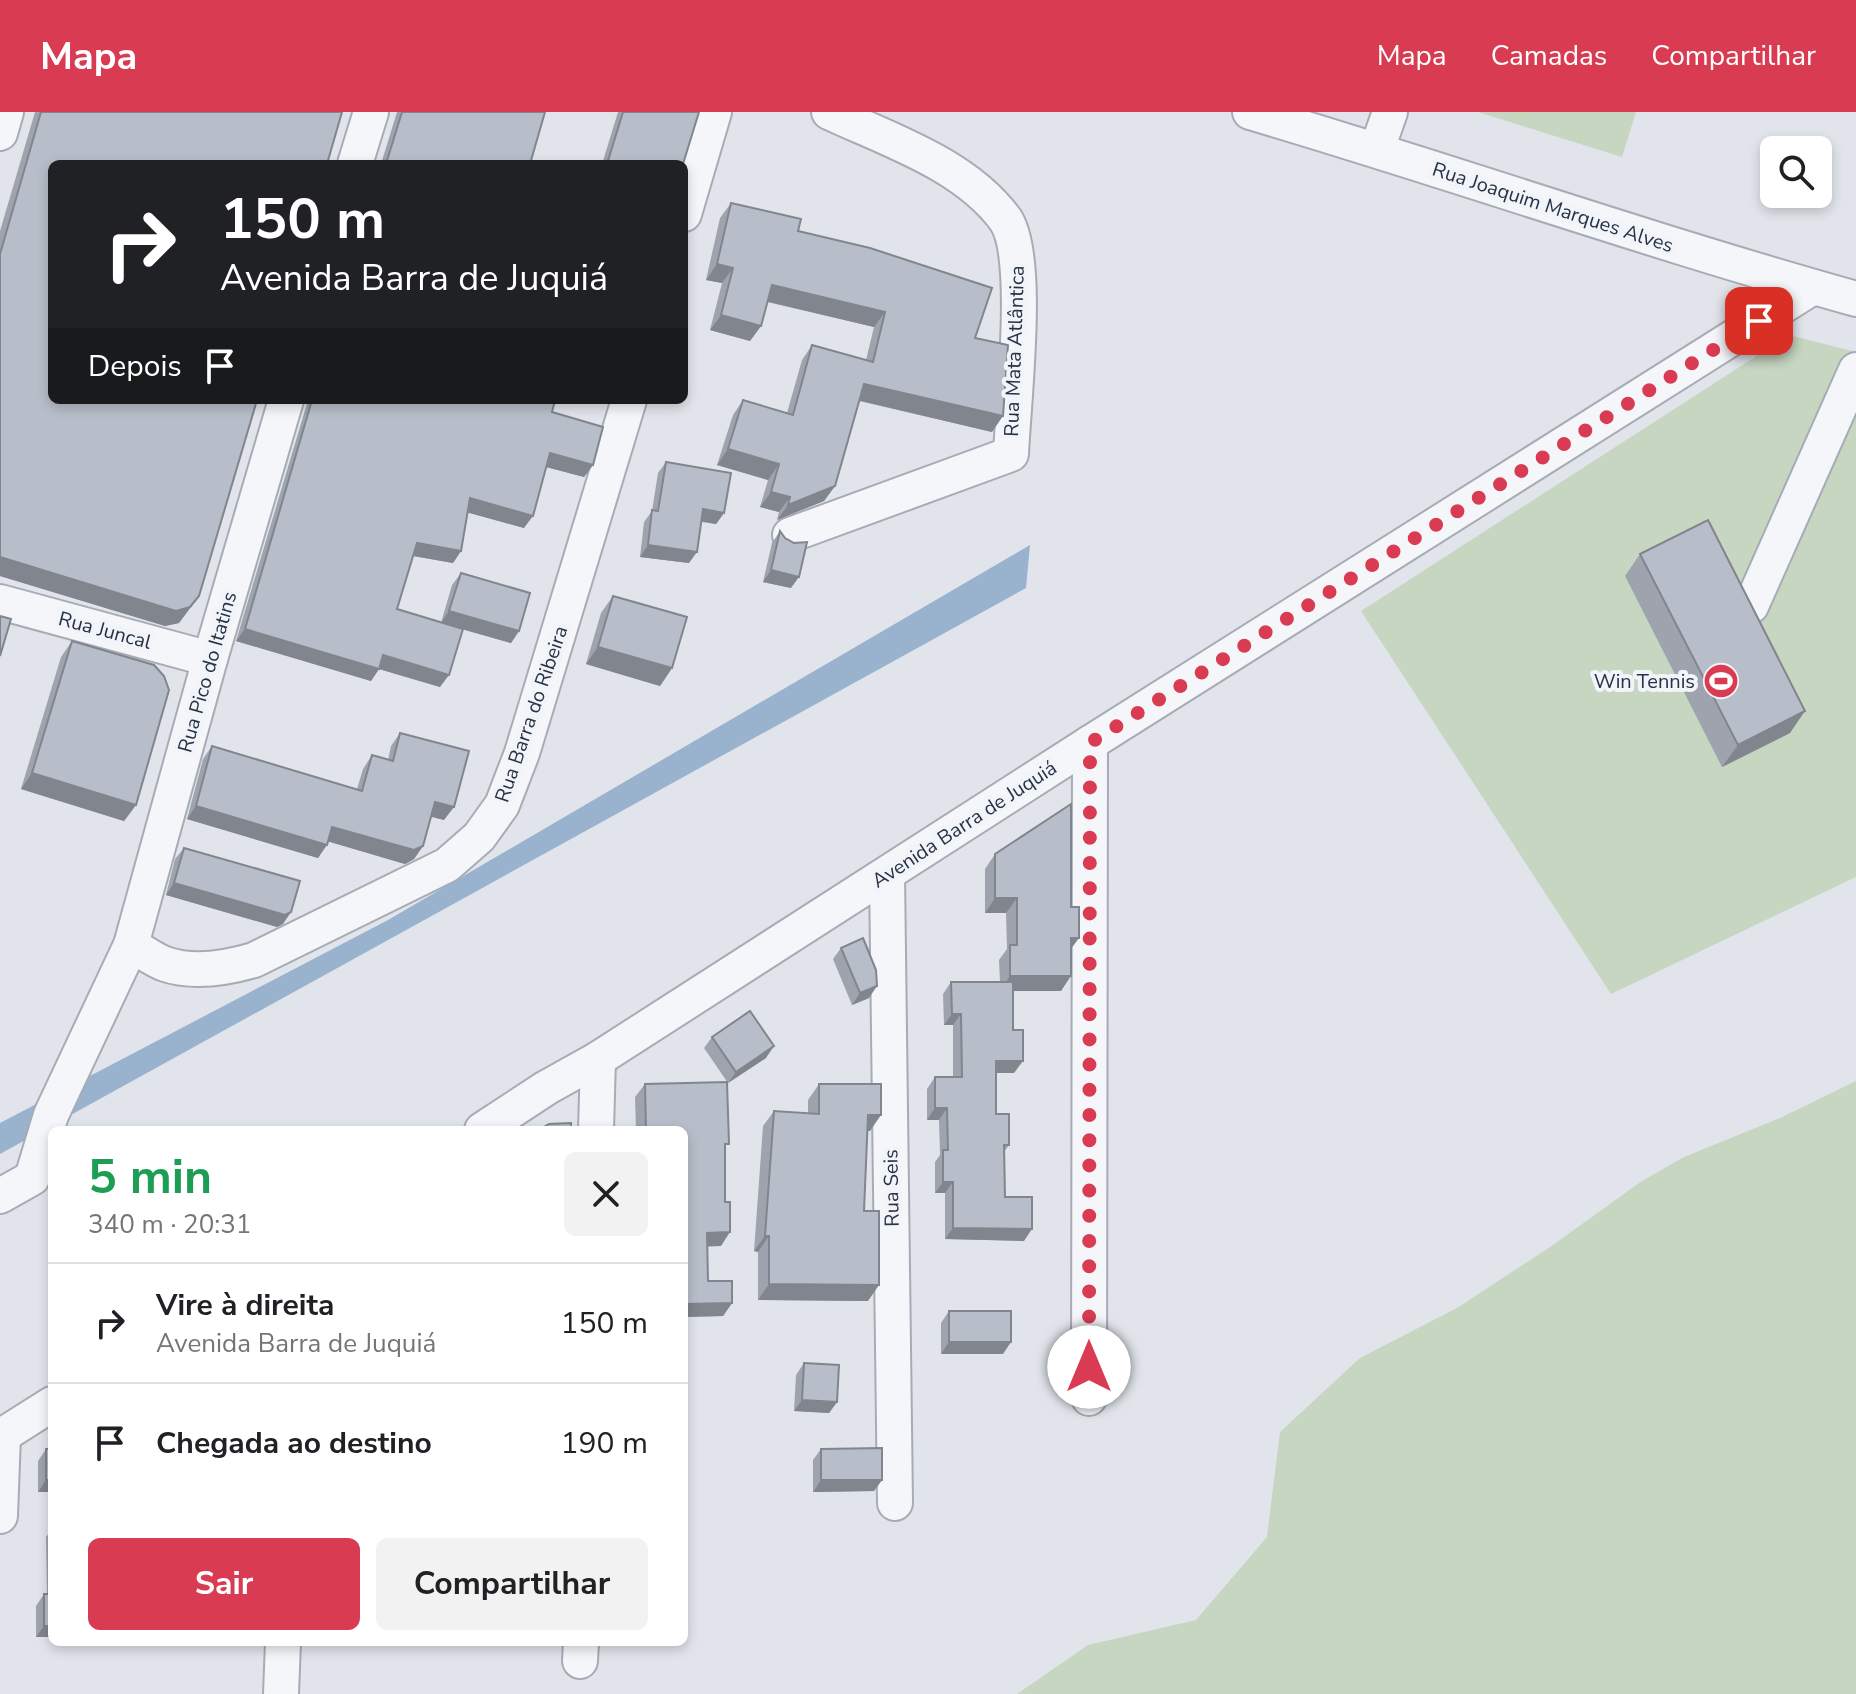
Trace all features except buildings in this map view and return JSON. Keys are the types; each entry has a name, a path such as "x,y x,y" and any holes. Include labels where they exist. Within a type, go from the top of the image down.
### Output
{"street":[{"path":"0,133 6,112"},
{"path":"356,160 371,112"},
{"path":"688,200 714,112"},
{"name":"Rua Mata Atlântica","path":"790,535 1011,454 1020,286 1017,251 1007,221 979,190 940,165 829,112"},
{"name":"Rua Joaquim Marques Alves","path":"1250,112 1377,149 1605,225 1856,299"},
{"path":"1377,149 1390,112"},
{"name":"Avenida Barra de Juquiá","path":"488,1126 1813,287"},
{"path":"1751,606 1856,370"},
{"name":"Rua Pico do Itatins","path":"0,1196 32,1178 51,1115 131,945 285,404"},
{"name":"Rua Barra do Ribeira","path":"131,945 166,964 199,969 254,960 447,865 479,837 502,805 522,753 628,404"},
{"name":"Rua Juncal","path":"0,602 210,659"},
{"path":"1089,1398 1090,743"},
{"name":"Rua Seis","path":"887,874 895,1503"},
{"path":"596,1126 598,1059"},
{"path":"0,1516 1,1436 48,1407"},
{"path":"281,1694 283,1646"}],"green space":[{"path":"1478,112 1636,112 1622,157"},
{"path":"1789,335 1856,352 1856,877 1611,994 1361,611"},
{"path":"1856,1081 1856,1694 1017,1694 1088,1645 1196,1620 1267,1537 1280,1432 1360,1358 1457,1308 1642,1181 1684,1157 1780,1118"}],"water":[{"path":"1030,545 1026,588 0,1154 0,1123 388,920"}],"place":[{"name":"Win Tennis","path":"1721,681"}],"route":[{"path":"1089,1367 1090,743 1759,321"}]}
